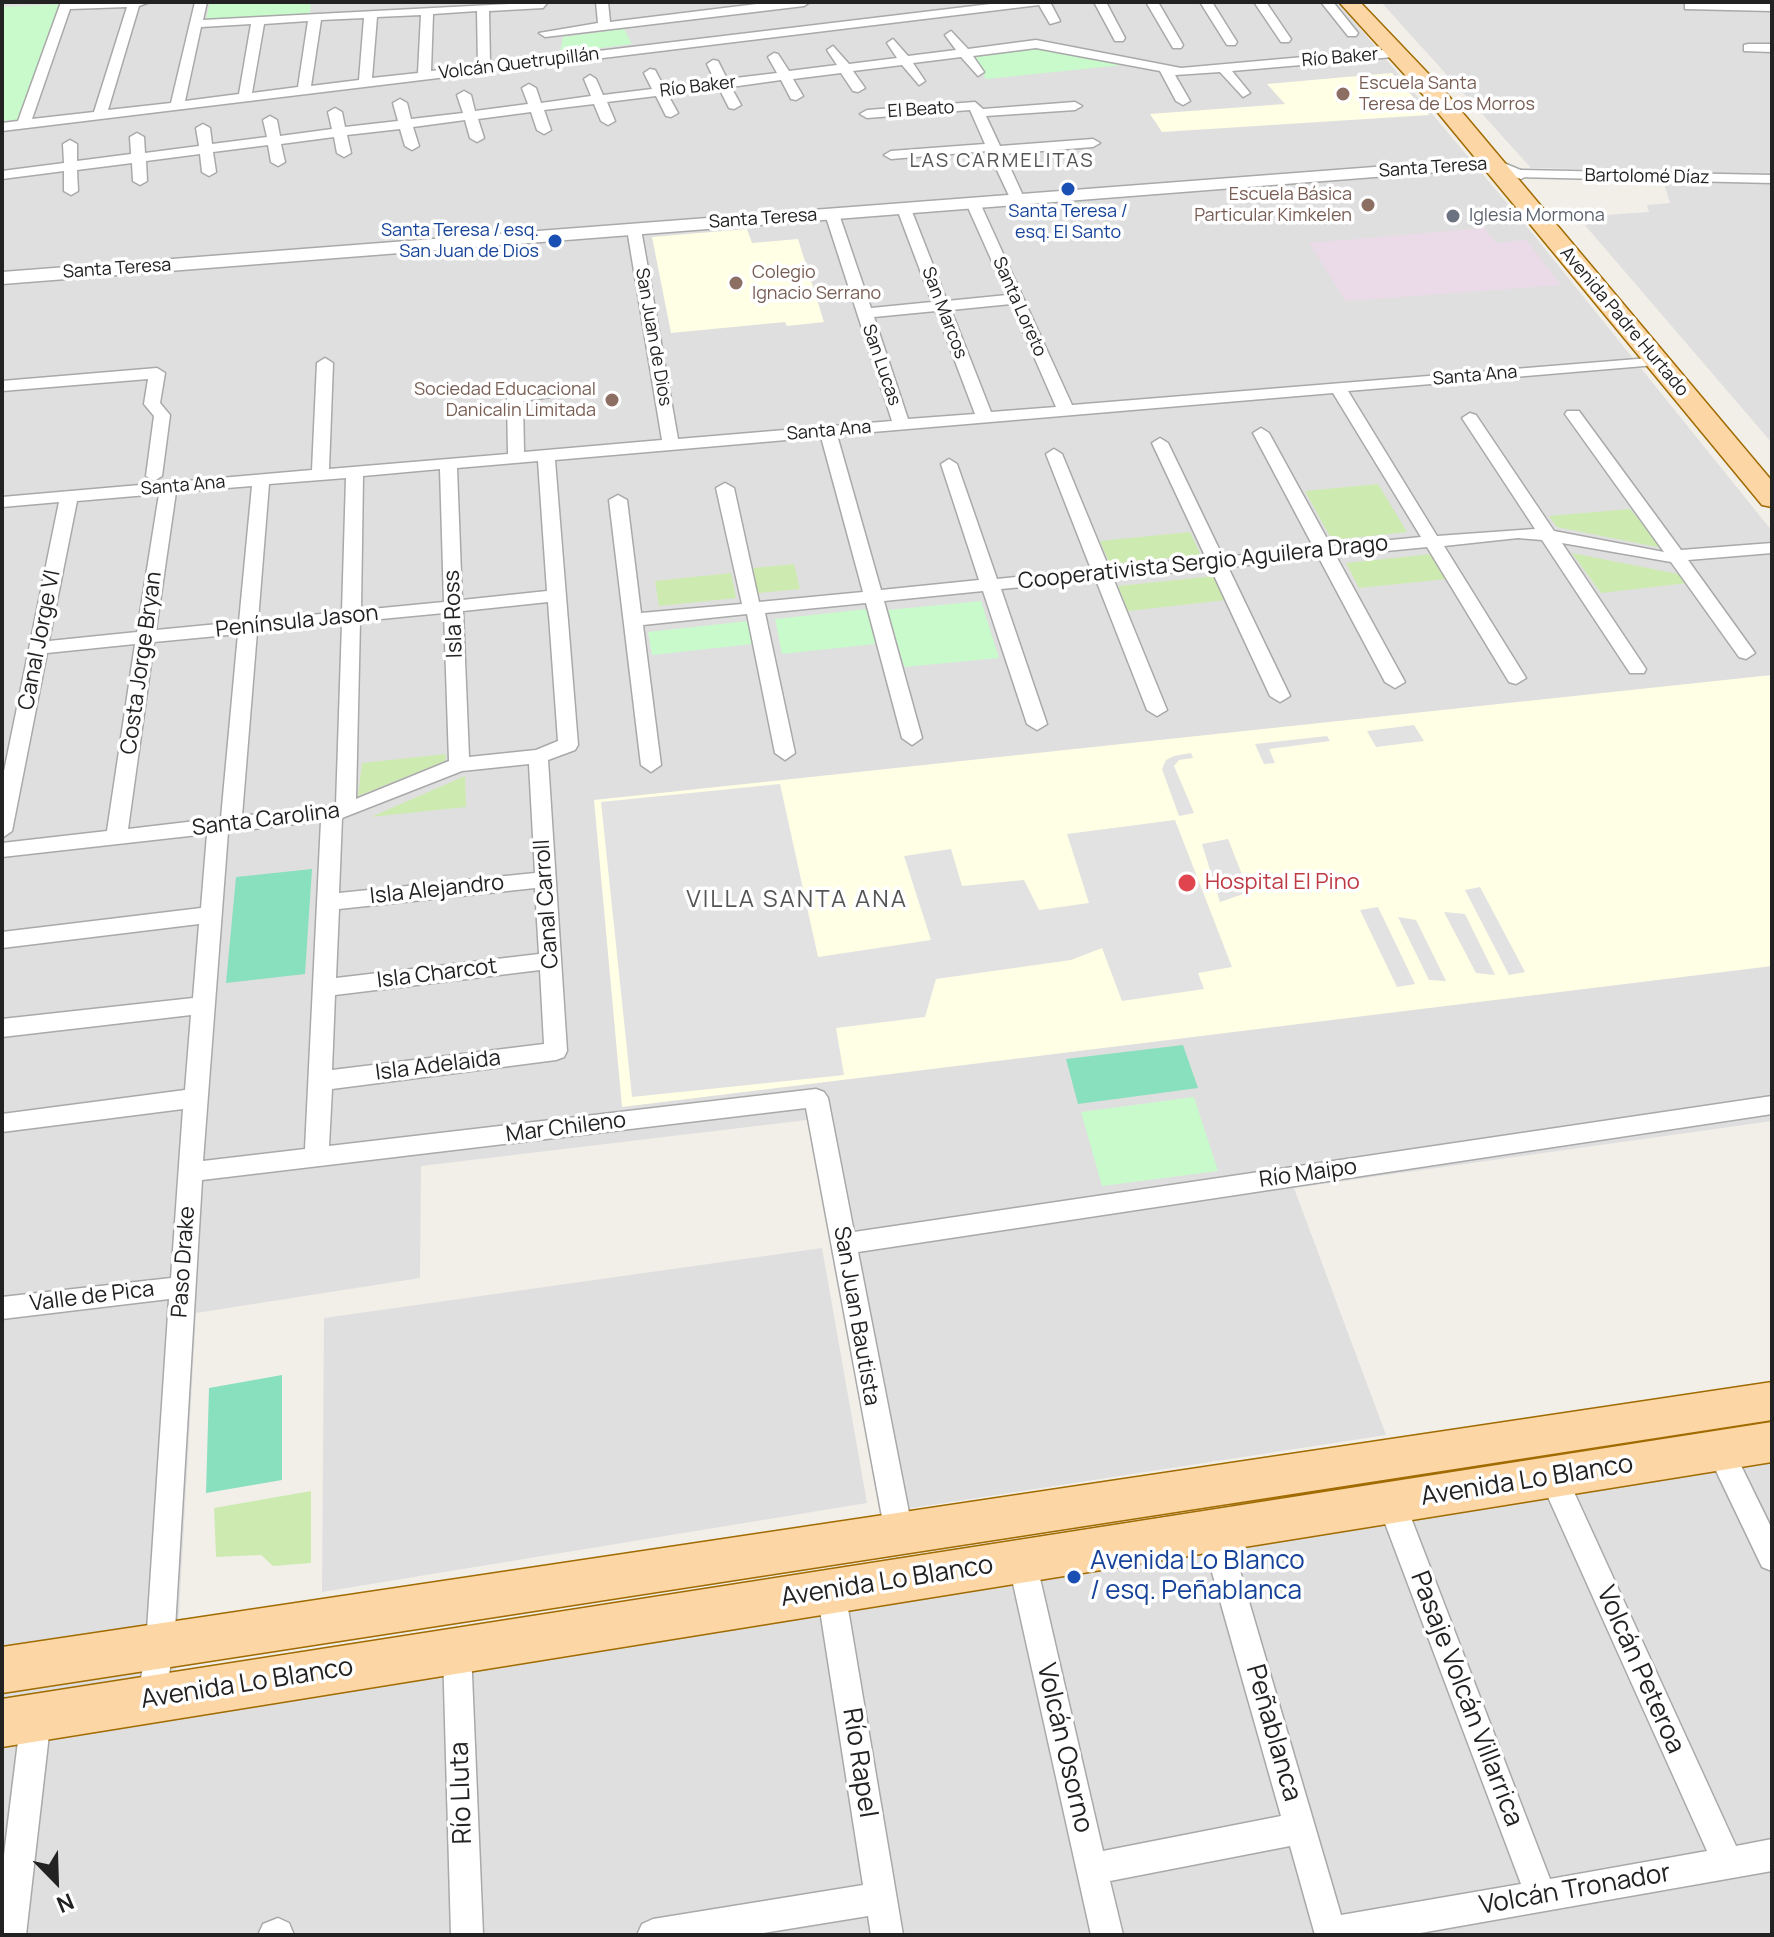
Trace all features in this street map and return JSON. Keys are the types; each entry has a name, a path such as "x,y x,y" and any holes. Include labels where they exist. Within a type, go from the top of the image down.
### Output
{"main road":[{"name":"Avenida Padre Hurtado","path":"1349,2 1393,53 1433,92 1771,495"},
{"name":"Avenida Padre Hurtado","path":"1374,2 1700,389 1772,464"},
{"name":"Avenida Lo Blanco","path":"2,1670 1772,1401"},
{"name":"Avenida Lo Blanco","path":"19,1720 1772,1442"}],"street":[{"path":"100,115 134,2"},
{"path":"24,124 66,4 147,2"},
{"path":"177,106 201,2"},
{"path":"602,2 604,26"},
{"path":"658,2 661,19"},
{"path":"545,33 661,19 713,7 804,2"},
{"name":"Volcán Quetrupillán","path":"2,127 546,61 932,8 1037,2"},
{"path":"1044,2 1054,21"},
{"path":"1100,2 1119,38"},
{"path":"1152,2 1177,45"},
{"path":"1206,2 1231,42"},
{"path":"1260,2 1285,39"},
{"path":"1327,2 1352,33"},
{"path":"195,24 543,3 546,61"},
{"path":"1689,6 1772,7"},
{"path":"483,7 484,68"},
{"path":"424,75 427,11"},
{"path":"365,83 371,14"},
{"path":"304,90 315,17"},
{"path":"245,97 258,20"},
{"path":"951,35 978,72"},
{"path":"893,43 919,81"},
{"name":"Río Baker","path":"2,175 964,53 1051,45 1166,70 1224,69 1393,53"},
{"path":"1748,48 1772,48"},
{"path":"833,50 858,88"},
{"path":"774,57 796,96"},
{"path":"713,64 734,105"},
{"path":"1224,69 1243,93"},
{"path":"1166,70 1183,101"},
{"path":"650,73 671,113"},
{"path":"590,79 608,121"},
{"path":"529,88 544,130"},
{"path":"464,95 477,138"},
{"path":"400,103 412,146"},
{"name":"El Beato","path":"867,114 1075,106"},
{"path":"976,110 1018,200"},
{"path":"335,112 344,153"},
{"path":"270,120 278,162"},
{"path":"203,128 209,172"},
{"path":"137,137 140,181"},
{"path":"891,155 1093,143"},
{"path":"70,144 71,191"},
{"name":"Santa Teresa","path":"2,278 1492,163 1521,174"},
{"name":"Bartolomé Díaz","path":"1521,174 1772,179"},
{"name":"Santa Loreto","path":"973,203 1066,411"},
{"name":"San Marcos","path":"904,209 985,418"},
{"name":"San Lucas","path":"832,214 902,425"},
{"name":"San Juan de Dios","path":"634,229 671,445"},
{"path":"864,313 1016,299"},
{"name":"Santa Ana","path":"2,502 69,496 161,482 261,480 1656,360"},
{"path":"320,475 325,363"},
{"name":"Costa Jorge Bryan","path":"2,386 157,373 152,404 162,415 161,482 146,637 116,838"},
{"path":"1338,388 1516,678"},
{"path":"516,458 515,397 545,394"},
{"path":"1573,414 1746,653"},
{"path":"1470,418 1637,669"},
{"path":"828,431 912,738"},
{"path":"1261,433 1395,682"},
{"path":"1160,443 1280,696"},
{"path":"1054,454 1157,710"},
{"path":"546,455 555,596"},
{"name":"Isla Ross","path":"448,464 459,765"},
{"path":"949,464 1037,724"},
{"path":"317,1157 328,902 339,812 351,617 355,472"},
{"name":"Paso Drake","path":"153,1699 160,1645 190,1172 211,915 225,825 248,627 261,480"},
{"path":"725,488 748,598 759,619 785,753"},
{"name":"Canal Jorge VI","path":"2,831 69,496"},
{"path":"618,500 651,765"},
{"name":"Cooperativista Sergio Aguilera Drago","path":"633,620 1518,533 1548,535 1677,558 1772,548"},
{"name":"Península Jason","path":"39,648 555,596"},
{"name":"Santa Carolina","path":"2,850 339,812 459,765 538,756 568,745 570,737 555,596"},
{"name":"Canal Carroll","path":"538,756 556,1051"},
{"name":"Isla Alejandro","path":"328,902 545,879"},
{"path":"2,940 211,915"},
{"name":"Isla Charcot","path":"324,988 551,961"},
{"path":"2,1028 204,1005"},
{"name":"Isla Adelaida","path":"320,1081 556,1051"},
{"path":"2,1123 196,1098"},
{"name":"Mar Chileno","path":"190,1172 816,1098"},
{"name":"San Juan Bautista","path":"816,1098 899,1533"},
{"name":"Río Maipo","path":"844,1244 1772,1105"},
{"name":"Valle de Pica","path":"2,1308 183,1287"},
{"path":"1719,1450 1772,1558"},
{"name":"Volcán Peteroa","path":"1553,1477 1728,1863"},
{"name":"Pasaje Volcán Villarrica","path":"1391,1502 1541,1896"},
{"name":"Peñablanca","path":"1214,1530 1331,1934"},
{"name":"Volcán Osorno","path":"1022,1561 1107,1935"},
{"name":"Río Rapel","path":"831,1591 887,1935"},
{"name":"Río Lluta","path":"457,1651 467,1935"},
{"path":"10,1935 19,1720"},
{"path":"1092,1869 1301,1828"},
{"name":"Volcán Tronador","path":"1331,1934 1772,1855"},
{"path":"653,1935 881,1898"}],"shaded area":[{"path":"2,2 1338,2 1533,234 1772,531 1772,1121 1294,1188 1386,1435 905,1509 832,1117 421,1166 420,1278 196,1313 175,1684 1772,1462 1772,1935 2,1935"},
{"path":"1381,2 1772,2 1772,443 1578,217 1649,212 1647,205 1670,203 1660,171 1531,168"},
{"name":"Escuela Santa Teresa de Los Morros","path":"1392,73 1429,115 1162,132 1150,114 1285,104 1267,84"},
{"path":"1484,228 1496,243 1526,240 1561,285 1346,301 1309,243"},
{"name":"Colegio Ignacio Serrano","path":"747,229 752,243 798,239 824,322 787,326 785,322 671,333 652,237"},
{"name":"Hospital El Pino","path":"1772,675 1772,966 622,1107 594,800"},
{"path":"1414,725 1424,741 1376,747 1367,731"},
{"path":"1327,736 1330,741 1269,749 1275,763 1264,764 1255,744"},
{"path":"1191,753 1193,758 1179,760 1174,766 1194,813 1179,816 1162,769 1166,760"},
{"path":"780,784 818,957 931,940 904,856 951,849 962,886 1024,880 1039,910 1089,903 1067,834 1175,820 1232,967 1198,973 1204,989 1122,1001 1102,948 1071,960 936,979 925,1017 836,1028 844,1075 632,1097 601,802"},
{"path":"1228,839 1249,892 1220,902 1202,844"},
{"path":"1480,887 1525,972 1509,975 1465,890"},
{"path":"1378,907 1415,984 1397,987 1360,910"},
{"path":"1444,912 1465,914 1495,975 1476,973"},
{"path":"1398,917 1416,920 1446,981 1429,980"},
{"path":"822,1248 867,1503 322,1592 324,1318"}],"green space":[{"path":"210,2 311,2 310,14 206,20"},
{"path":"60,4 22,119 2,121 2,7"},
{"path":"624,29 632,44 560,53 563,37"},
{"path":"1032,48 1123,65 986,79 971,57"},
{"path":"1378,484 1407,532 1332,540 1305,491"},
{"path":"1630,509 1662,548 1557,527 1549,516"},
{"path":"1190,532 1201,555 1110,564 1100,541"},
{"path":"1572,553 1678,574 1688,583 1601,593"},
{"path":"1432,554 1447,579 1359,588 1346,563"},
{"path":"794,564 800,589 758,593 753,568"},
{"path":"731,573 736,598 659,606 655,581"},
{"path":"1215,576 1226,600 1128,611 1118,586"},
{"path":"981,601 999,658 904,667 888,610"},
{"path":"867,609 875,644 782,654 775,619"},
{"path":"748,621 752,644 652,655 648,632"},
{"path":"446,754 445,761 358,796 362,763"},
{"path":"465,776 466,807 371,817"},
{"path":"312,869 305,974 226,983 236,877"},
{"path":"1183,1045 1198,1088 1078,1104 1066,1059"},
{"path":"1194,1097 1218,1171 1102,1186 1081,1112"},
{"path":"282,1375 282,1480 206,1493 209,1388"},
{"path":"311,1491 311,1563 273,1566 261,1555 216,1557 214,1508"}],"place":[{"name":"Escuela Santa Teresa de Los Morros","path":"1343,94"},
{"name":"Santa Teresa / esq. El Santo","path":"1068,189"},
{"name":"Escuela Básica Particular Kimkelen","path":"1368,205"},
{"name":"Iglesia Mormona","path":"1453,216"},
{"name":"Santa Teresa / esq. San Juan de Dios","path":"555,241"},
{"name":"Colegio Ignacio Serrano","path":"736,283"},
{"name":"Sociedad Educacional Danicalin Limitada","path":"612,400"},
{"name":"Hospital El Pino","path":"1187,883"},
{"name":"Avenida Lo Blanco / esq. Peñablanca","path":"1074,1577"}],"district":[{"name":"LAS CARMELITAS","path":"1002,161"},
{"name":"VILLA SANTA ANA","path":"797,900"}]}
